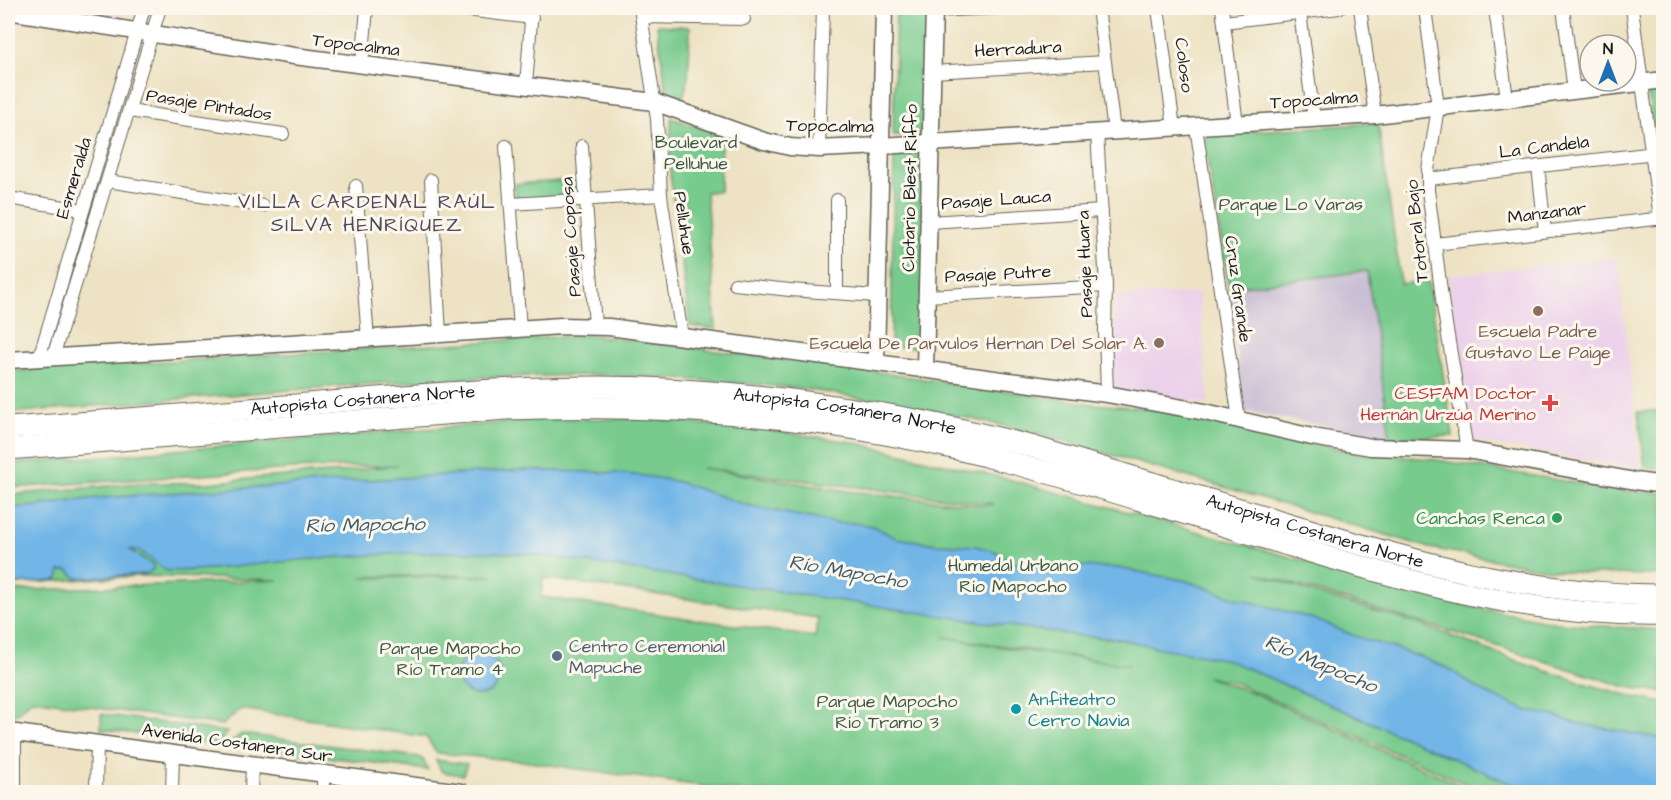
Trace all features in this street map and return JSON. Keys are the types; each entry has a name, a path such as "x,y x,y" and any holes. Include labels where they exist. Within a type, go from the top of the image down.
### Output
{"highway":[{"name":"Autopista Costanera Norte","path":"8,428 509,388 648,388 756,396 866,410 992,436 1377,550 1460,572 1567,590 1664,595"},
{"name":"Autopista Costanera Norte","path":"8,449 506,409 631,408 758,417 866,431 981,455 1367,568 1495,600 1585,612 1664,615"}],"street":[{"name":"Esmeralda","path":"46,358 108,181 129,111 145,33 144,8"},
{"name":"Esmeralda","path":"46,358 83,210 145,33 160,8"},
{"path":"362,65 367,8"},
{"path":"450,8 532,13 526,86"},
{"path":"819,149 823,8"},
{"name":"Clotario Blest Riffo","path":"876,362 884,8"},
{"path":"934,9 1000,8"},
{"path":"1098,8 1114,131"},
{"name":"Coloso","path":"1158,8 1173,128"},
{"path":"1222,8 1237,124"},
{"path":"1224,22 1338,8"},
{"path":"1360,8 1375,115"},
{"name":"Totoral Bajo","path":"1425,8 1438,107 1428,179 1435,244 1467,450"},
{"path":"1495,8 1507,99"},
{"path":"1563,8 1574,91"},
{"path":"1632,8 1641,82 1657,152 1662,218"},
{"name":"Clotario Blest Riffo","path":"925,369 934,9"},
{"name":"Topocalma","path":"8,11 362,65 654,102 777,144 819,149 1314,120 1375,115 1664,80"},
{"path":"641,12 744,19"},
{"name":"Pelluhue","path":"641,12 659,136 661,195 682,337"},
{"path":"1300,12 1314,120"},
{"name":"Herradura","path":"932,72 1105,62"},
{"name":"Pasaje Pintados","path":"129,111 283,134"},
{"name":"Cruz Grande","path":"1196,126 1239,420"},
{"name":"Pasaje Huara","path":"1097,132 1106,286 1107,394"},
{"path":"506,146 520,328"},
{"name":"Pasaje Coposa","path":"582,146 595,326"},
{"name":"La Candela","path":"1428,179 1657,152"},
{"path":"1538,166 1545,231"},
{"path":"431,180 440,334"},
{"path":"108,181 263,206"},
{"path":"356,186 368,339"},
{"path":"510,204 661,195"},
{"path":"8,198 83,210"},
{"path":"837,200 837,293"},
{"name":"Pasaje Lauca","path":"929,222 1102,211"},
{"name":"Manzanar","path":"1435,244 1662,218"},
{"path":"735,284 877,296"},
{"name":"Pasaje Putre","path":"927,296 1106,286"},
{"path":"8,360 520,328 595,326 1107,394 1371,447 1467,450 1664,485"},
{"path":"11,733 15,792"},
{"name":"Avenida Costanera Sur","path":"11,733 323,774 405,789 461,792"},
{"path":"96,792 97,744"},
{"path":"172,792 173,754"},
{"path":"251,792 252,765"},
{"path":"323,774 323,792"}],"shaded area":[{"path":"64,8 124,8 117,16"},
{"path":"1618,258 1640,468 1474,442 1448,275"},
{"path":"1368,271 1390,438 1244,411 1229,288"},
{"name":"Escuela De Parvulos Hernan Del Solar A.","path":"1199,293 1209,404 1113,390 1116,296"}],"green space":[{"path":"896,8 929,8 925,136 893,135"},
{"path":"657,25 690,27 688,80 681,104 667,97"},
{"path":"1663,90 1663,204 1648,92"},
{"name":"Boulevard Pelluhue","path":"671,118 721,134 720,191 706,192 716,329 690,326 670,173"},
{"name":"Parque Lo Varas","path":"1378,123 1401,284 1428,281 1453,436 1390,438 1367,271 1229,288 1204,140 1207,134"},
{"path":"894,155 925,155 921,347 891,347"},
{"path":"575,180 576,190 573,196 522,200 516,197 515,184"},
{"path":"592,335 850,368 1094,404 1157,409 1358,453 1431,459 1625,491 1663,493 1663,575 1590,574 1543,569 1430,548 1028,431 920,408 811,390 756,384 594,375 486,377 354,385 8,413 8,371"},
{"path":"1663,410 1663,469 1645,467 1638,412"},
{"path":"544,419 648,419 761,429 852,442 1008,479 1463,605 1558,623 1663,630 1663,692 1626,687 1257,573 1317,594 1422,625 1580,682 1663,703 1663,792 1485,792 1233,682 1207,677 1251,692 1476,792 745,792 522,761 437,753 426,737 241,709 222,725 32,699 16,714 8,713 8,591 279,580 140,576 24,583 8,587 8,495 141,483 209,483 398,465 292,469 8,488 8,464","holes":["702,468 994,504 982,505 847,491","435,575 495,576 363,578","543,578 818,618 815,637 541,597","944,637 1121,664 1026,651"]},
{"path":"101,714 227,732 218,745 101,729"},
{"path":"243,734 419,757 423,759 428,770 230,744"},
{"path":"436,760 467,764 463,775 442,772"}],"water":[{"name":"Humedal Urbano Río Mapocho","path":"524,470 616,473 652,477 679,482 743,504 765,509 836,523 873,526 896,538 936,544 976,546 994,551 1009,561 1022,564 1117,568 1183,580 1233,597 1314,619 1355,636 1418,656 1449,669 1482,691 1528,711 1555,716 1575,723 1663,739 1663,788 1649,792 1536,792 1516,786 1227,660 1198,654 1120,639 1081,636 956,618 530,554 448,552 393,554 170,571 165,570 140,551 132,549 130,550 153,565 153,570 146,574 79,578 68,570 60,571 58,579 53,581 8,585 8,508 88,499"},
{"path":"479,653 494,659 500,674 494,689 479,695 464,689 458,674 464,659"}],"place":[{"name":"Escuela Padre Gustavo Le Paige","path":"1538,311"},
{"name":"Escuela De Parvulos Hernan Del Solar A.","path":"1159,343"},
{"name":"CESFAM Doctor Hernán Urzúa Merino","path":"1550,403"},
{"name":"Canchas Renca","path":"1557,518"},
{"name":"Centro Ceremonial Mapuche","path":"557,656"},
{"name":"Anfiteatro Cerro Navia","path":"1016,709"}],"district":[{"name":"VILLA CARDENAL RAÚL SILVA HENRÍQUEZ","path":"367,214"}],"water label":[{"name":"Río Mapocho","path":"365,525"},
{"name":"Río Mapocho","path":"848,572"},
{"name":"Río Mapocho","path":"1321,664"}],"park label":[{"name":"Parque Mapocho Río Tramo 4","path":"450,658"},
{"name":"Parque Mapocho Río Tramo 3","path":"887,711"}]}
